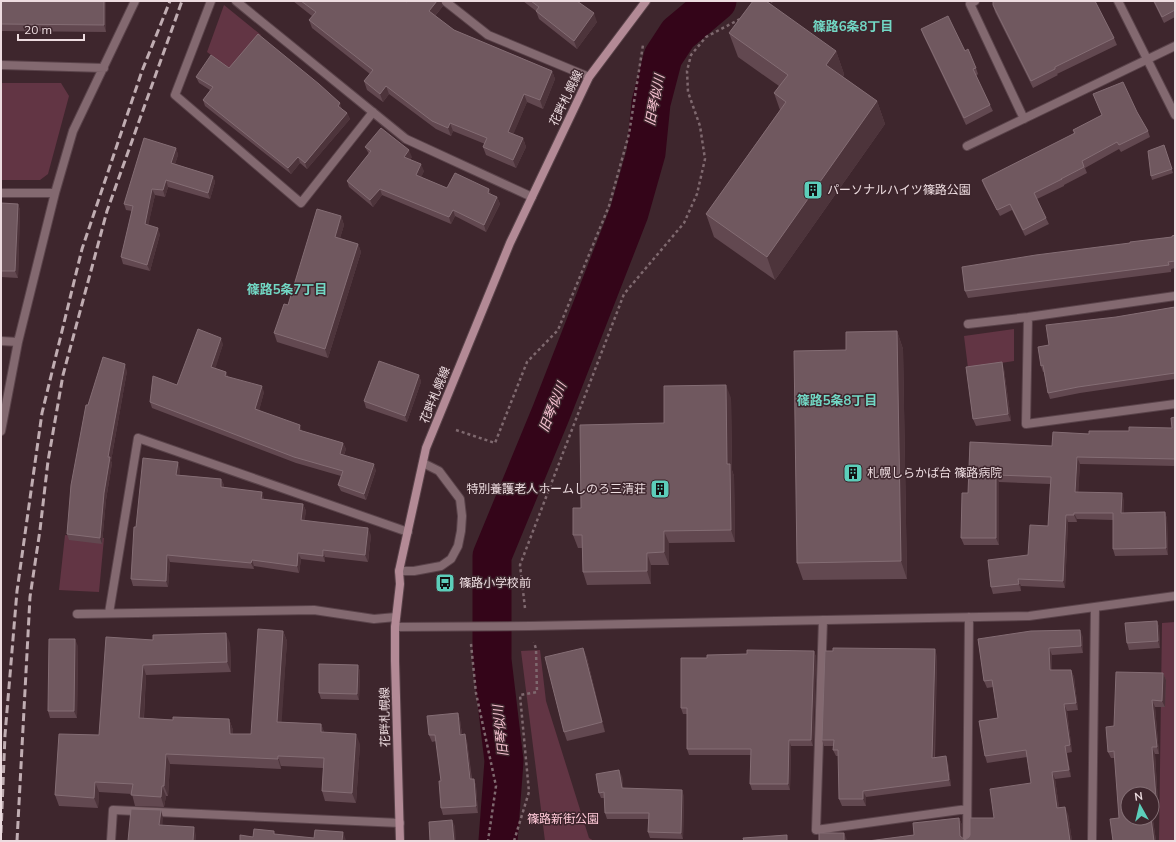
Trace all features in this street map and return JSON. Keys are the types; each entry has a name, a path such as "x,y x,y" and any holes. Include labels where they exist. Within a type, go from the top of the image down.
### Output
{"main road":[{"name":"花畔札幌線","path":"400,841 395,627 400,584 399,571 426,448 510,244 589,77 646,1"}],"street":[{"path":"1,431 18,342 55,194 73,131 135,1"},
{"path":"211,1 175,95 301,203 373,112"},
{"path":"236,1 406,139 532,197"},
{"path":"445,1 488,35 589,77"},
{"path":"975,1 970,4 1024,119"},
{"path":"1118,1 1175,115"},
{"path":"966,146 1175,46"},
{"path":"1,65 104,68"},
{"path":"1,192 55,194"},
{"path":"968,324 1175,296"},
{"path":"1028,317 1026,424 1175,404"},
{"path":"1,341 18,342"},
{"path":"109,613 138,438 408,532"},
{"path":"399,571 414,572 441,566 451,559 458,546 462,516 460,498 439,470 423,463"},
{"path":"395,627 522,626 1029,616 1175,596"},
{"path":"1092,841 1095,607"},
{"path":"77,614 314,610 374,619 396,617"},
{"path":"966,841 969,617"},
{"path":"824,620 816,830 967,809"},
{"path":"111,841 113,810 400,823"}],"path":[{"path":"760,8 772,1"},
{"path":"525,608 520,565 624,294 684,223 697,194 705,160 700,126 688,92 687,71 690,55 706,37 747,15"},
{"path":"456,430 495,443 527,362 558,330 609,206 629,134 643,46"},
{"path":"514,841 529,792 520,695 537,692 536,649 534,642"},
{"path":"471,644 476,692 496,786 488,841"}],"green space":[{"path":"224,5 261,35 230,69 207,52"},
{"path":"1,83 61,83 69,96 48,174 40,180 1,180"},
{"path":"1014,329 1014,361 968,368 964,336"},
{"path":"65,535 104,538 99,592 59,590"},
{"path":"1175,622 1175,841 1159,841 1162,623"},
{"name":"篠路新街公園","path":"540,650 546,701 589,838 594,841 545,841 521,651"}],"building":[{"path":"1,1 104,1 104,25 1,24"},
{"path":"301,1 437,1 429,11 454,30 552,71 540,100 524,94 508,132 523,138 513,160 483,147 487,138 450,123 448,128 432,121 386,86 380,94 364,81 373,70 309,20 316,12"},
{"path":"531,1 577,1 594,13 574,41 536,11 539,7"},
{"path":"753,1 766,1 836,51 826,65 877,101 767,257 706,214 786,102 774,93 788,75 729,33"},
{"path":"993,1 1095,1 1114,38 1055,67 1055,69 1031,81 993,5"},
{"path":"1154,1 1175,1 1175,10 1162,17"},
{"path":"948,16 965,51 968,49 976,68 973,69 990,105 964,118 921,29"},
{"path":"258,34 319,84 340,103 338,106 347,113 305,163 298,157 288,168 203,100 213,87 196,77 211,55 229,68"},
{"path":"1123,82 1148,131 1119,145 1117,142 1082,161 1084,167 1034,193 1046,218 1023,230 1010,204 997,210 982,180 1075,133 1073,130 1102,115 1093,94"},
{"path":"381,128 409,150 404,157 421,164 416,175 447,188 455,173 489,189 488,193 497,197 484,225 453,210 449,217 380,189 370,200 347,181 371,151 365,147"},
{"path":"144,138 176,148 171,163 213,176 208,193 166,180 163,190 152,189 145,224 158,228 147,265 121,257 133,206 124,204"},
{"path":"1164,145 1172,169 1151,176 1148,151"},
{"path":"1,203 18,204 15,271 1,271"},
{"path":"317,209 341,216 335,237 358,244 325,349 274,333 284,304 288,305"},
{"path":"1175,235 1175,261 1168,262 1169,265 965,291 962,267 1036,255 1172,237"},
{"path":"1175,307 1175,373 1078,387 1048,393 1038,347 1049,345 1046,325 1116,317"},
{"path":"198,329 221,338 211,367 226,372 225,376 262,386 255,409 300,425 299,430 343,443 340,454 374,464 364,494 338,485 343,471 294,457 150,402 153,376 177,385"},
{"name":"札幌しらかば台 篠路病院","path":"897,331 901,561 797,563 794,351 846,350 846,332"},
{"path":"103,357 125,364 108,457 110,457 104,493 100,538 67,534 71,485 86,405 88,405"},
{"path":"379,361 419,375 405,416 364,401"},
{"path":"1002,362 1008,414 973,419 966,367"},
{"name":"特別養護老人ホームしのろ三清荘","path":"726,385 727,464 730,464 731,530 664,531 664,552 647,553 647,571 583,572 582,535 573,535 573,508 581,508 580,425 664,423 664,386"},
{"path":"1175,417 1175,459 1077,457 1075,492 1122,493 1121,513 1165,512 1166,548 1113,549 1113,513 1074,513 1074,515 1066,515 1063,581 1018,579 1019,584 991,587 988,560 1028,555 1030,525 1048,526 1051,477 996,475 996,538 961,538 962,493 968,493 970,442 1052,446 1053,432 1089,434 1089,431 1129,431 1129,427 1172,428 1171,418"},
{"path":"143,458 178,462 176,475 221,479 221,487 262,492 261,499 303,504 301,520 368,528 365,555 323,550 323,556 298,553 297,566 252,560 251,563 167,555 166,581 131,579 134,527 136,527"},
{"path":"1157,621 1158,641 1127,643 1125,623"},
{"path":"258,629 283,631 277,722 321,724 321,732 356,734 352,793 322,791 324,758 278,756 278,759 166,754 164,786 162,786 161,797 131,795 133,784 95,782 94,798 55,795 59,734 99,735 106,637 153,640 153,635 226,633 227,662 143,665 139,718 173,720 173,717 229,719 230,734 251,734"},
{"path":"1080,630 1081,646 1049,648 1050,670 1071,670 1076,703 1064,704 1070,745 1065,746 1069,770 1052,772 1057,808 1065,807 1070,841 868,841 914,835 913,823 959,818 960,836 965,840 970,835 970,818 994,818 990,789 1031,783 1026,750 985,756 979,721 998,718 992,680 984,681 978,639 1031,631"},
{"path":"49,639 75,639 74,711 48,711"},
{"path":"583,648 602,722 564,732 545,657"},
{"path":"833,648 935,649 932,758 946,756 949,780 863,791 863,799 839,799 838,750 833,750 834,740 822,740 825,651 833,651"},
{"path":"747,650 814,651 811,740 789,740 788,784 750,784 751,749 687,749 687,708 681,708 681,658 707,658 707,655 747,654"},
{"path":"319,664 358,665 357,694 319,693"},
{"path":"1116,672 1163,673 1162,701 1152,700 1157,747 1152,747 1155,786 1120,786 1120,826 1152,826 1154,841 1113,841 1110,819 1119,818 1114,751 1108,752 1106,727 1114,726"},
{"path":"458,713 460,735 465,734 470,779 474,779 476,806 441,808 439,781 441,781 435,735 429,735 427,716"},
{"path":"619,770 622,788 682,790 681,833 648,832 649,813 605,813 604,792 599,793 596,774"},
{"path":"131,809 161,810 159,825 194,827 193,841 128,841"},
{"path":"452,820 454,841 430,841 429,822"},
{"path":"254,829 274,831 274,834 314,838 315,830 343,832 342,841 240,841 240,835 253,837"},
{"path":"819,833 844,833 844,841 819,841"},
{"path":"787,835 787,841 744,841 743,838"}],"waterway":[{"name":"旧琴似川","path":"498,841 504,761 492,660 492,556 551,413 629,213 646,153 651,103 663,57 678,34 717,1"}],"railway":[{"path":"1,833 5,735 17,591 42,413 82,249 142,71 170,1"},
{"path":"17,841 30,597 48,461 63,375 107,211 182,1"}],"place":[{"name":"パーソナルハイツ篠路公園","path":"813,190"},
{"name":"札幌しらかば台 篠路病院","path":"853,473"},
{"name":"特別養護老人ホームしのろ三清荘","path":"660,489"},
{"name":"篠路小学校前","path":"445,583"}],"district":[{"name":"篠路6条8丁目","path":"853,26"},
{"name":"篠路5条7丁目","path":"287,289"},
{"name":"篠路5条8丁目","path":"837,400"}]}
